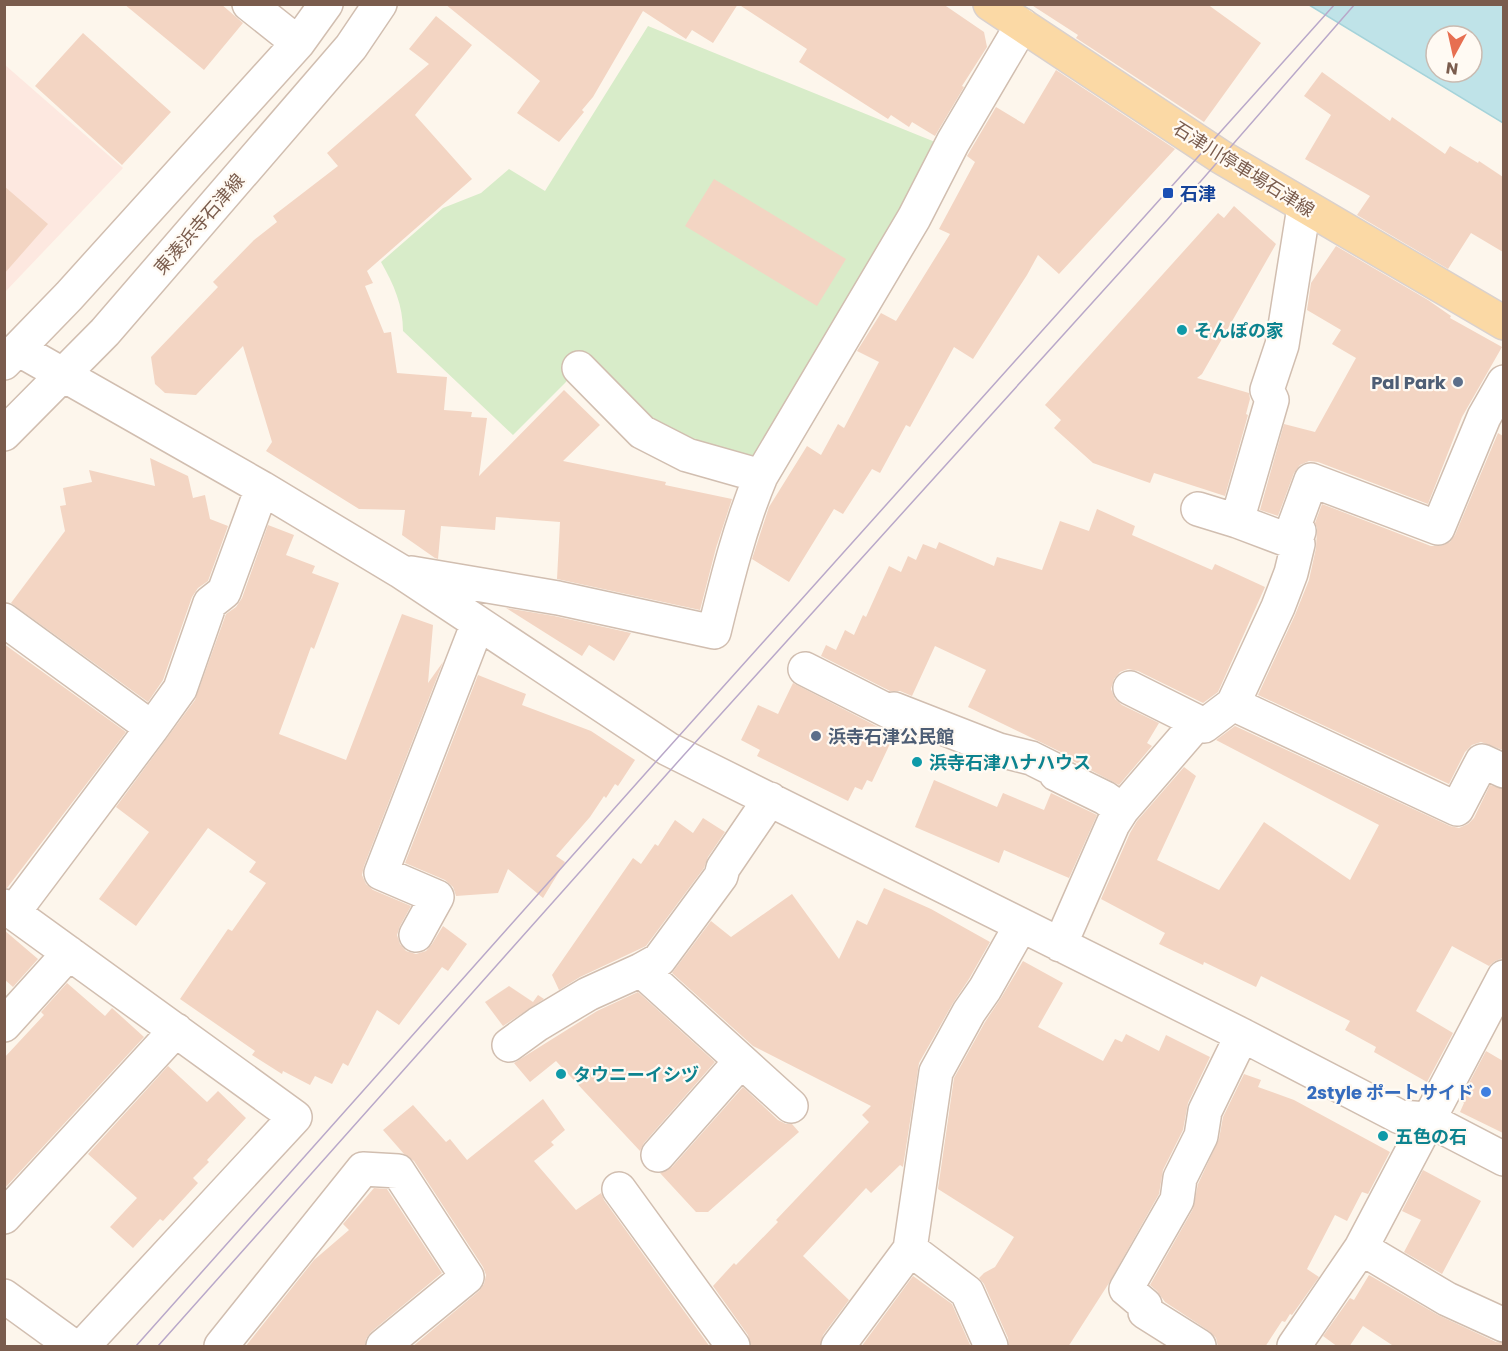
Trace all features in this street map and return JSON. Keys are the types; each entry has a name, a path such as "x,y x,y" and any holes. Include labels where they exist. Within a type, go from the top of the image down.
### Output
{"main road":[{"name":"石津川停車場石津線","path":"990,4 1221,157 1503,323"}],"street":[{"path":"249,4 298,43"},
{"path":"326,4 298,43 69,296 11,356 64,375 262,488 400,571 668,748 1242,1035 1400,1117 1427,1119 1503,1159"},
{"name":"東湊浜寺石津線","path":"4,434 17,406 64,375 113,323 351,47 380,4"},
{"path":"400,571 558,598 714,632 733,554 748,506 761,476 914,218 952,142 1022,25"},
{"path":"1237,521 1272,399 1267,390 1282,345 1304,207"},
{"path":"579,368 642,432 687,455 761,476"},
{"path":"1294,543 1299,531 1293,529 1311,480 1438,528 1484,417 1503,382"},
{"path":"83,1347 295,1117 9,910 180,689 210,603 224,591 262,488"},
{"path":"1130,688 1203,726 1233,704 1278,607 1291,573 1298,544 1198,509"},
{"path":"4,620 152,728"},
{"path":"416,935 437,897 381,873 478,623"},
{"path":"805,669 892,713 894,710 999,750 1031,758 1057,771 1056,774 1105,798 1122,810"},
{"path":"1233,704 1457,809 1482,761 1503,771"},
{"path":"1060,945 1113,824 1122,810 1198,722"},
{"path":"509,1045 538,1024 588,994 659,960 721,876 723,868 770,799"},
{"path":"838,1347 910,1249 936,1072 1021,925"},
{"path":"4,1025 69,953"},
{"path":"641,970 791,1106"},
{"path":"1294,1347 1361,1248 1503,977"},
{"path":"4,1217 176,1030"},
{"path":"1199,1347 1145,1311 1144,1305 1126,1289 1177,1200 1180,1178 1201,1136 1206,1111 1242,1035"},
{"path":"658,1155 740,1062"},
{"path":"221,1347 363,1169 398,1171 467,1277 383,1347"},
{"path":"619,1189 733,1347"},
{"path":"1361,1248 1447,1299 1503,1325"},
{"path":"910,1249 967,1292 992,1347"},
{"path":"4,1296 73,1347"}],"shaded area":[{"path":"5,65 123,168 5,292"}],"green space":[{"path":"648,26 940,144 755,469 689,449 581,363 565,383 513,435 403,331 397,295 381,262 443,208 481,193 509,169 545,191"}],"water":[{"path":"1309,5 1503,5 1503,123 1439,84 1484,84 1484,24 1424,24 1424,75"}],"building":[{"path":"124,4 221,4 243,23 204,70"},
{"path":"445,4 738,4 713,43 692,30 686,39 643,11 593,97 582,110 584,112 559,142 517,113 540,81"},
{"path":"738,4 943,4 984,32 987,47 962,86 964,87 935,136 912,122 909,127 891,115 888,119 799,62 807,49"},
{"path":"1030,4 1207,4 1261,43 1204,122 1076,38 1078,35"},
{"path":"436,16 472,45 415,115 472,179 367,271 373,283 365,286 384,333 391,332 397,373 447,377 444,410 472,412 471,417 487,418 479,476 564,390 600,425 563,461 666,482 665,485 732,499 716,548 700,610 557,579 560,522 496,517 495,530 441,526 438,559 435,558 402,535 405,510 359,509 266,451 272,442 243,346 196,395 165,393 155,384 151,357 218,287 213,282 254,240 277,222 273,216 338,166 327,153 429,64 409,49"},
{"path":"83,33 171,112 122,165 35,86"},
{"path":"1056,70 1175,149 1059,274 1038,255 973,359 954,347 910,427 906,425 880,473 872,469 843,514 834,509 789,582 752,559 769,507 807,446 821,455 838,424 844,428 879,362 857,351 881,313 896,321 950,234 939,229 975,162 967,156 996,107 1024,124"},
{"path":"1322,72 1390,121 1392,117 1445,154 1450,146 1503,177 1503,252 1471,233 1448,269 1357,215 1370,196 1305,159 1331,115 1304,96"},
{"path":"714,179 846,259 817,306 685,226"},
{"path":"4,186 48,224 4,274"},
{"name":"そんぽの家","path":"1234,206 1276,244 1202,374 1197,378 1249,393 1250,399 1246,414 1248,415 1225,496 1154,473 1150,483 1093,463 1054,428 1061,420 1045,405 1218,213 1224,218"},
{"path":"1336,246 1428,300 1451,316 1450,318 1502,347 1462,417 1428,504 1318,462 1309,461 1300,465 1294,473 1278,516 1260,510 1284,424 1315,432 1356,358 1332,344 1341,330 1307,310 1311,283"},
{"path":"1498,433 1503,436 1503,750 1481,742 1472,745 1465,752 1449,784 1258,695 1309,580 1316,548 1315,523 1322,504 1431,546 1441,546 1450,542 1455,535"},
{"path":"150,458 188,476 193,498 205,495 210,519 228,526 208,581 198,588 192,597 163,680 148,702 11,603 65,531 60,506 66,505 63,488 92,482 89,470 155,486"},
{"path":"1097,509 1135,526 1132,535 1212,570 1215,564 1265,587 1218,692 1203,703 1138,671 1128,669 1120,672 1114,679 1111,689 1115,699 1122,705 1159,723 1147,743 1152,746 1119,785 1073,761 1065,754 968,707 986,670 935,646 912,696 900,691 890,691 821,656 826,645 836,650 845,630 854,635 863,615 866,617 889,566 901,572 908,556 916,560 923,544 936,549 939,542 994,566 997,557 1042,570 1060,521 1089,531"},
{"path":"268,525 294,535 286,555 315,566 312,573 339,583 314,649 311,647 279,734 346,760 402,614 433,625 428,683 443,662 362,875 366,884 373,890 411,906 397,935 406,951 416,954 426,951 443,926 467,944 448,971 442,967 399,1025 377,1010 348,1066 343,1063 332,1084 315,1076 310,1085 283,1071 282,1074 252,1055 255,1051 180,999 228,929 232,931 266,883 249,872 256,862 208,828 136,926 99,899 149,832 116,807 195,700 226,614 236,607 242,598"},
{"path":"506,608 631,633 614,661 589,645 582,656"},
{"path":"4,644 126,732 7,888 4,888"},
{"path":"478,675 526,694 522,705 591,731 635,760 618,786 615,784 606,798 604,796 590,817 556,856 565,862 543,898 508,869 498,893 456,896 453,887 445,880 405,863"},
{"name":"浜寺石津公民館","path":"793,683 884,730 896,731 872,782 867,780 862,790 855,787 848,801 757,756 760,750 741,740 758,705 778,714"},
{"path":"1235,726 1450,826 1459,828 1474,818 1490,785 1503,789 1503,958 1489,966 1452,946 1416,1011 1453,1033 1427,1082 1374,1052 1376,1047 1345,1030 1350,1021 1261,976 1256,987 1159,944 1165,933 1101,899 1137,821 1184,767 1196,776 1157,860 1219,890 1264,822 1350,880 1379,825 1216,740"},
{"path":"934,780 997,807 1003,793 1044,810 1051,793 1097,815 1069,878 1004,850 999,863 915,827"},
{"path":"703,818 725,832 708,857 704,868 646,946 580,977 559,990 552,975 633,858 641,864 655,844 658,846 675,820 693,833"},
{"path":"884,888 931,909 990,942 919,1063 903,1167 900,1165 871,1193 866,1188 803,1256 849,1300 823,1335 820,1347 751,1347 748,1335 713,1286 778,1222 776,1220 869,1122 862,1115 871,1106 753,1046 672,973 711,921 731,937 792,894 839,959 857,920 867,925"},
{"path":"4,930 38,959 13,987 4,979"},
{"path":"1023,961 1063,983 1038,1027 1103,1061 1115,1039 1122,1042 1126,1034 1159,1051 1166,1035 1210,1057 1188,1103 1183,1130 1163,1170 1159,1194 1109,1283 1068,1347 1009,1347 1008,1338 984,1284 979,1278 995,1267 1014,1237 938,1189 954,1078"},
{"path":"67,983 105,1016 112,1008 144,1037 4,1189 4,1058 44,1015 41,1012"},
{"path":"509,986 533,1002 538,995 544,999 503,1026 485,1002"},
{"path":"638,992 715,1062 644,1143 640,1151 556,1061 530,1082 514,1063 597,1011"},
{"path":"1486,1051 1503,1061 1503,1133 1460,1112 1464,1103 1460,1100"},
{"path":"168,1066 207,1102 218,1091 246,1118 193,1178 198,1183 163,1221 160,1219 133,1248 110,1227 137,1198 88,1154"},
{"path":"1244,1074 1261,1080 1258,1087 1294,1100 1390,1152 1368,1194 1362,1192 1347,1221 1335,1215 1307,1269 1319,1277 1292,1315 1290,1314 1285,1322 1282,1321 1265,1347 1218,1347 1216,1338 1209,1331 1165,1302 1150,1285 1193,1209 1198,1184 1219,1139 1223,1117"},
{"path":"743,1087 778,1120 792,1124 799,1132 708,1212 696,1212 660,1173 672,1167"},
{"path":"543,1099 565,1130 551,1142 554,1145 534,1161 576,1210 601,1193 710,1347 412,1347 479,1291 486,1275 414,1161 404,1154 383,1130 413,1105 446,1142 450,1139 467,1160"},
{"path":"1423,1170 1481,1201 1442,1274 1404,1252 1421,1220 1402,1211"},
{"path":"374,1188 387,1189 442,1273 371,1332 366,1339 365,1347 245,1347 314,1260 349,1230 343,1224"},
{"path":"1369,1275 1438,1315 1496,1342 1503,1343 1503,1347 1395,1347 1363,1326 1349,1347 1338,1347 1323,1336 1350,1298 1354,1300"},
{"path":"913,1276 952,1304 971,1347 861,1347"}],"tram line":[{"path":"136,1346 1335,4"},
{"path":"158,1346 683,756 1167,220 1355,4"}],"place":[{"name":"石津","path":"1168,193"},
{"name":"そんぽの家","path":"1182,330"},
{"name":"Pal Park","path":"1458,382"},
{"name":"浜寺石津公民館","path":"816,736"},
{"name":"浜寺石津ハナハウス","path":"917,762"},
{"name":"タウニーイシヅ","path":"561,1074"},
{"name":"2style ポートサイド","path":"1486,1092"},
{"name":"五色の石","path":"1383,1136"}]}
